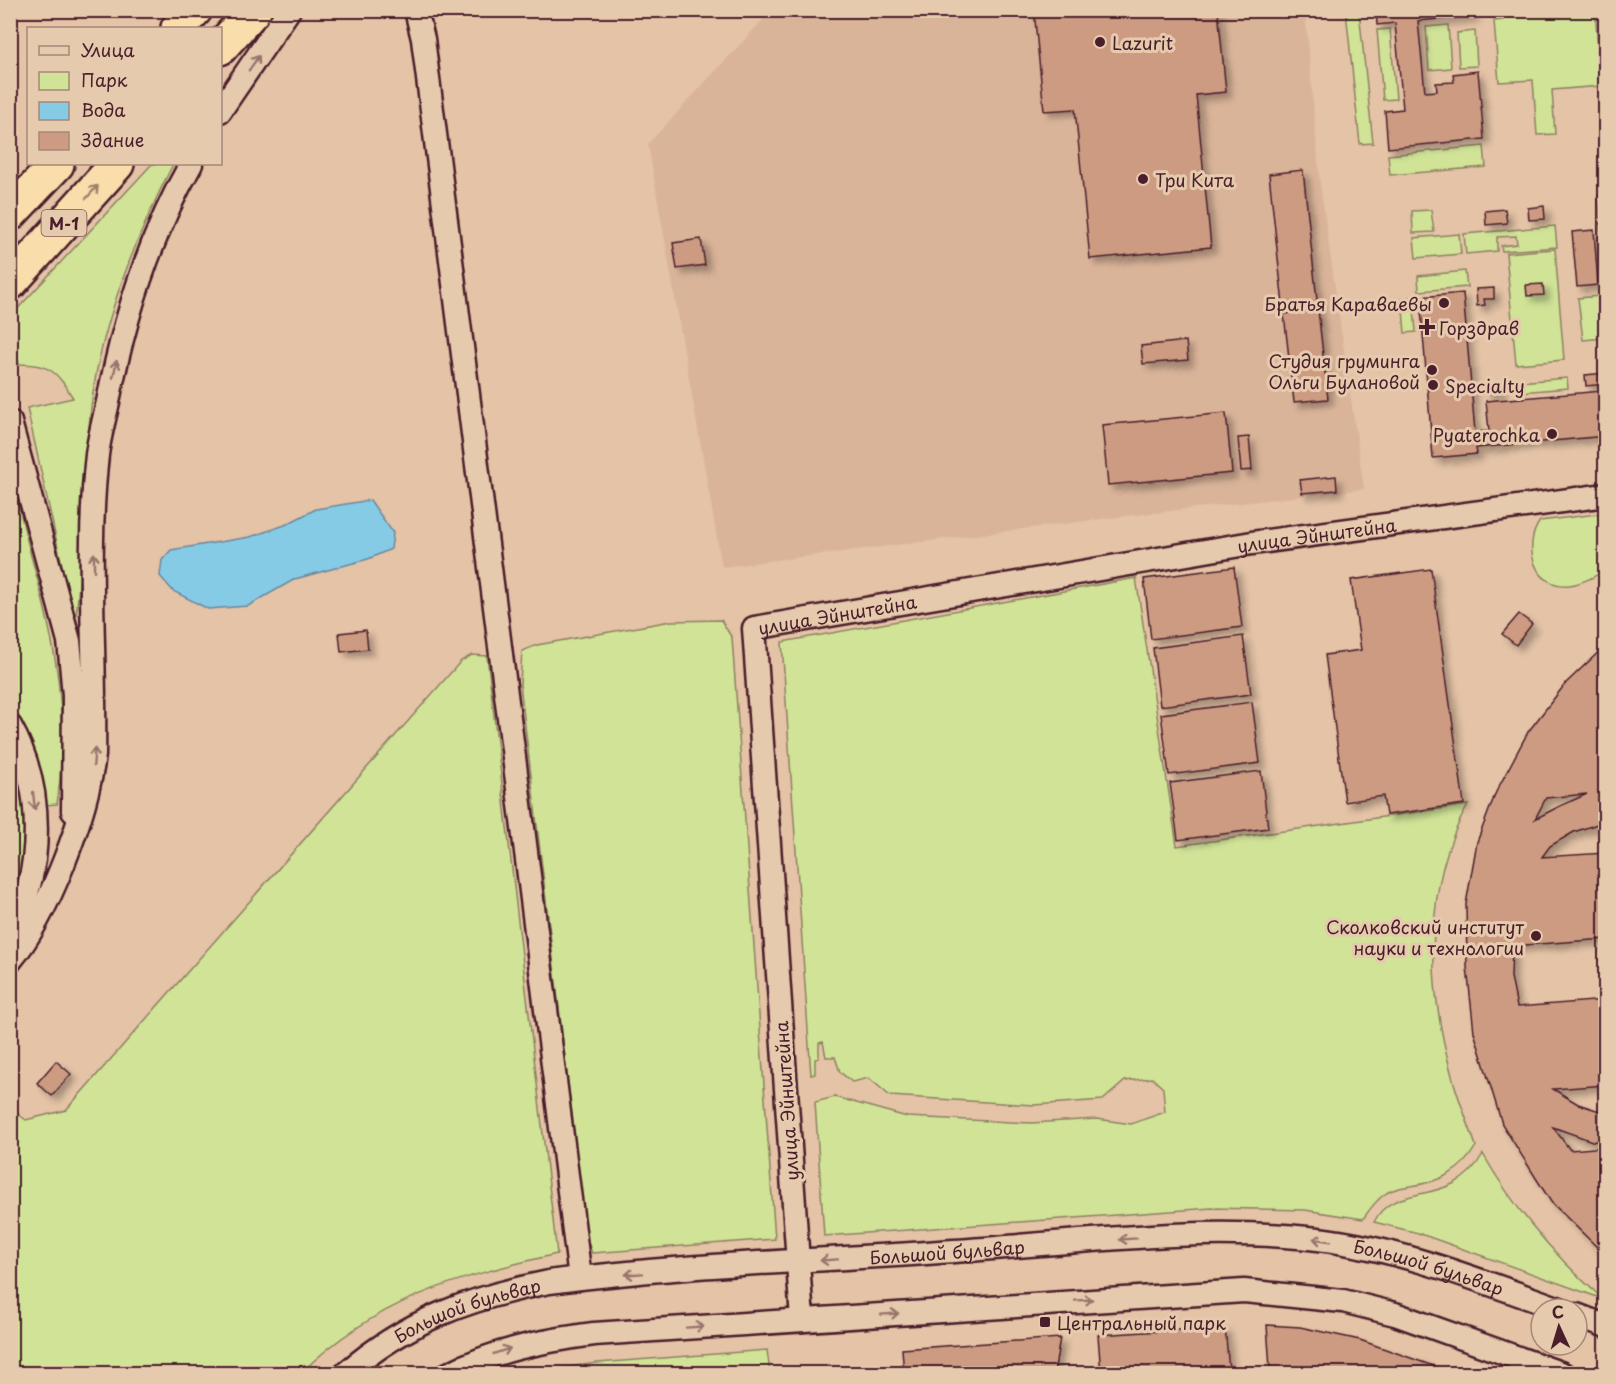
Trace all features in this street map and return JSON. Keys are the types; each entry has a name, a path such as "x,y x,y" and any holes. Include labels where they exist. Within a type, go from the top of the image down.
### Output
{"highway":[{"path":"179,27 195,10"},
{"path":"222,47 280,14"},
{"name":"М-1","path":"10,214 56,165"},
{"name":"М-1","path":"10,283 116,165"}],"street":[{"path":"416,11 423,39 499,620 580,1278"},
{"path":"222,108 280,14"},
{"path":"10,961 28,936 48,897 90,785 94,755 94,537 97,455 114,369 144,264 172,198 190,165"},
{"path":"11,422 69,641 75,695 72,833"},
{"name":"улица Эйнштейна","path":"802,1320 754,628 1252,543 1605,495"},
{"path":"10,726 20,743 28,768 34,796 36,830 28,891 10,934"},
{"name":"Большой бульвар","path":"345,1374 368,1354 438,1313 516,1289 580,1278 1184,1235 1286,1236 1321,1239 1384,1251 1529,1298"},
{"path":"448,1374 475,1360 513,1348 553,1339 594,1334 1244,1291 1343,1301 1395,1314 1560,1373"},
{"path":"1589,1320 1605,1326"}],"shaded area":[{"path":"771,11 1305,11 1320,183 1364,489 1126,516 722,567 648,144"}],"green space":[{"path":"1346,11 1359,11 1373,143 1360,144"},
{"path":"1493,11 1595,11 1601,86 1552,90 1555,134 1537,135 1533,80 1499,82 1494,21 1503,20 1503,15 1493,15"},
{"path":"1448,25 1451,68 1429,70 1426,27"},
{"path":"1390,29 1396,99 1383,100 1377,30"},
{"path":"1475,31 1477,66 1459,67 1457,33"},
{"path":"1484,146 1486,167 1390,175 1388,155"},
{"path":"151,165 173,165 128,264 103,342 97,369 88,432 75,624 27,408 73,398 52,371 30,364 19,364 11,333 10,317"},
{"path":"1605,188 1605,217 1600,218 1598,196"},
{"path":"1431,210 1434,232 1413,233 1412,211"},
{"path":"1555,226 1557,247 1502,251 1501,246 1517,244 1516,236 1497,237 1497,251 1466,254 1464,234"},
{"path":"1459,234 1461,254 1416,258 1414,238"},
{"path":"1555,249 1564,360 1516,364 1506,253"},
{"path":"1465,271 1467,287 1419,291 1418,276"},
{"path":"1600,296 1604,338 1583,340 1578,298"},
{"path":"1413,297 1416,332 1405,333 1402,298"},
{"path":"1567,378 1568,388 1520,392 1519,382"},
{"path":"10,478 20,510 54,653 62,742 57,804 45,805 34,750 11,710"},
{"path":"1605,513 1605,571 1570,585 1548,580 1540,573 1532,553 1532,542 1540,521"},
{"path":"1136,578 1177,846 1468,805 1453,836 1436,902 1434,971 1443,1039 1459,1100 1476,1146 1464,1162 1449,1174 1431,1182 1397,1188 1385,1194 1363,1219 1305,1210 1212,1208 824,1236 815,1102 835,1097 907,1117 1031,1123 1097,1119 1131,1124 1165,1112 1163,1088 1152,1078 1125,1081 1103,1100 1034,1105 890,1096 869,1078 852,1082 840,1072 835,1057 826,1057 823,1042 819,1043 819,1058 815,1059 815,1074 811,1075 782,642"},
{"path":"721,620 732,638 775,1239 592,1253 581,1210 578,1166 520,684 522,651 537,645 671,621"},
{"path":"472,655 487,656 557,1254 486,1272 420,1294 358,1327 329,1348 301,1373 11,1373 11,1109 26,1120 66,1110 461,661"},
{"path":"10,751 23,788 27,829 23,870 10,907"},
{"path":"1483,1154 1522,1213 1568,1266 1603,1299 1418,1233 1374,1222 1384,1209 1396,1201 1440,1189 1456,1182 1470,1171"},
{"path":"767,1350 770,1373 524,1373 597,1363"}],"water":[{"path":"370,500 393,533 391,549 368,559 295,579 248,606 208,609 173,591 160,576 162,560 171,550 250,537 285,525 316,509"}],"building":[{"name":"Три Кита","path":"1034,10 1218,10 1226,92 1196,95 1211,247 1090,259 1075,109 1044,111"},
{"path":"1376,10 1472,10 1473,16 1418,21 1425,92 1437,91 1436,83 1454,82 1453,74 1478,71 1484,139 1388,148 1385,111 1403,109 1395,23 1377,25"},
{"path":"1303,170 1318,310 1284,314 1269,174"},
{"path":"1544,206 1545,219 1529,220 1528,208"},
{"path":"1505,209 1507,223 1486,225 1485,211"},
{"path":"1606,222 1606,282 1600,223"},
{"path":"1594,230 1598,285 1577,287 1572,232"},
{"path":"701,239 705,265 677,269 673,243"},
{"path":"1543,284 1544,295 1527,296 1526,285"},
{"path":"1494,288 1494,299 1484,299 1485,305 1477,306 1476,289"},
{"path":"1463,293 1475,432 1489,431 1486,401 1602,391 1606,436 1476,448 1477,454 1433,458 1420,297"},
{"path":"1318,310 1328,399 1294,402 1284,314"},
{"path":"1186,341 1188,360 1143,364 1141,346"},
{"path":"1606,373 1606,384 1586,386 1585,375"},
{"path":"1500,383 1501,392 1486,394 1485,384"},
{"path":"1226,413 1232,473 1108,485 1102,425"},
{"path":"1249,437 1252,470 1241,471 1238,438"},
{"path":"1336,476 1337,490 1302,493 1300,480"},
{"path":"1234,567 1242,627 1151,639 1144,579"},
{"path":"1431,569 1464,804 1386,815 1383,796 1345,802 1325,655 1361,650 1351,580"},
{"path":"1519,614 1532,624 1516,645 1502,634"},
{"path":"366,630 368,649 341,652 339,633"},
{"path":"1243,636 1251,694 1160,706 1153,648"},
{"name":"Сколковский институт науки и технологии","path":"1606,645 1606,705 1600,711 1606,711 1606,821 1574,832 1550,846 1542,857 1606,853 1606,939 1512,946 1511,977 1517,1007 1606,1000 1606,1085 1553,1089 1578,1104 1606,1113 1606,1142 1592,1141 1553,1127 1570,1150 1606,1147 1606,1256 1551,1202 1502,1124 1474,1032 1467,967 1466,904 1477,842 1496,792 1528,732 1566,683","holes":["1587,794 1535,819 1546,798"]},
{"path":"1252,702 1260,763 1169,775 1161,714"},
{"path":"1261,771 1268,828 1178,840 1170,783"},
{"path":"56,1061 71,1074 52,1096 37,1083"},
{"path":"1267,1325 1300,1327 1360,1340 1456,1374 1315,1374 1270,1368"},
{"path":"1225,1327 1229,1370 1180,1374 1101,1374 1098,1335"},
{"path":"1060,1338 1054,1374 904,1374 902,1349"}],"place":[{"name":"Lazurit","path":"1100,42"},
{"name":"Три Кита","path":"1143,179"},
{"name":"Братья Караваевы","path":"1444,303"},
{"name":"Горздрав","path":"1427,327"},
{"name":"Студия груминга Ольги Булановой","path":"1432,370"},
{"name":"Specialty","path":"1433,385"},
{"name":"Pyaterochka","path":"1552,434"},
{"name":"Сколковский институт науки и технологии","path":"1536,936"},
{"name":"Центральный парк","path":"1045,1322"}]}
